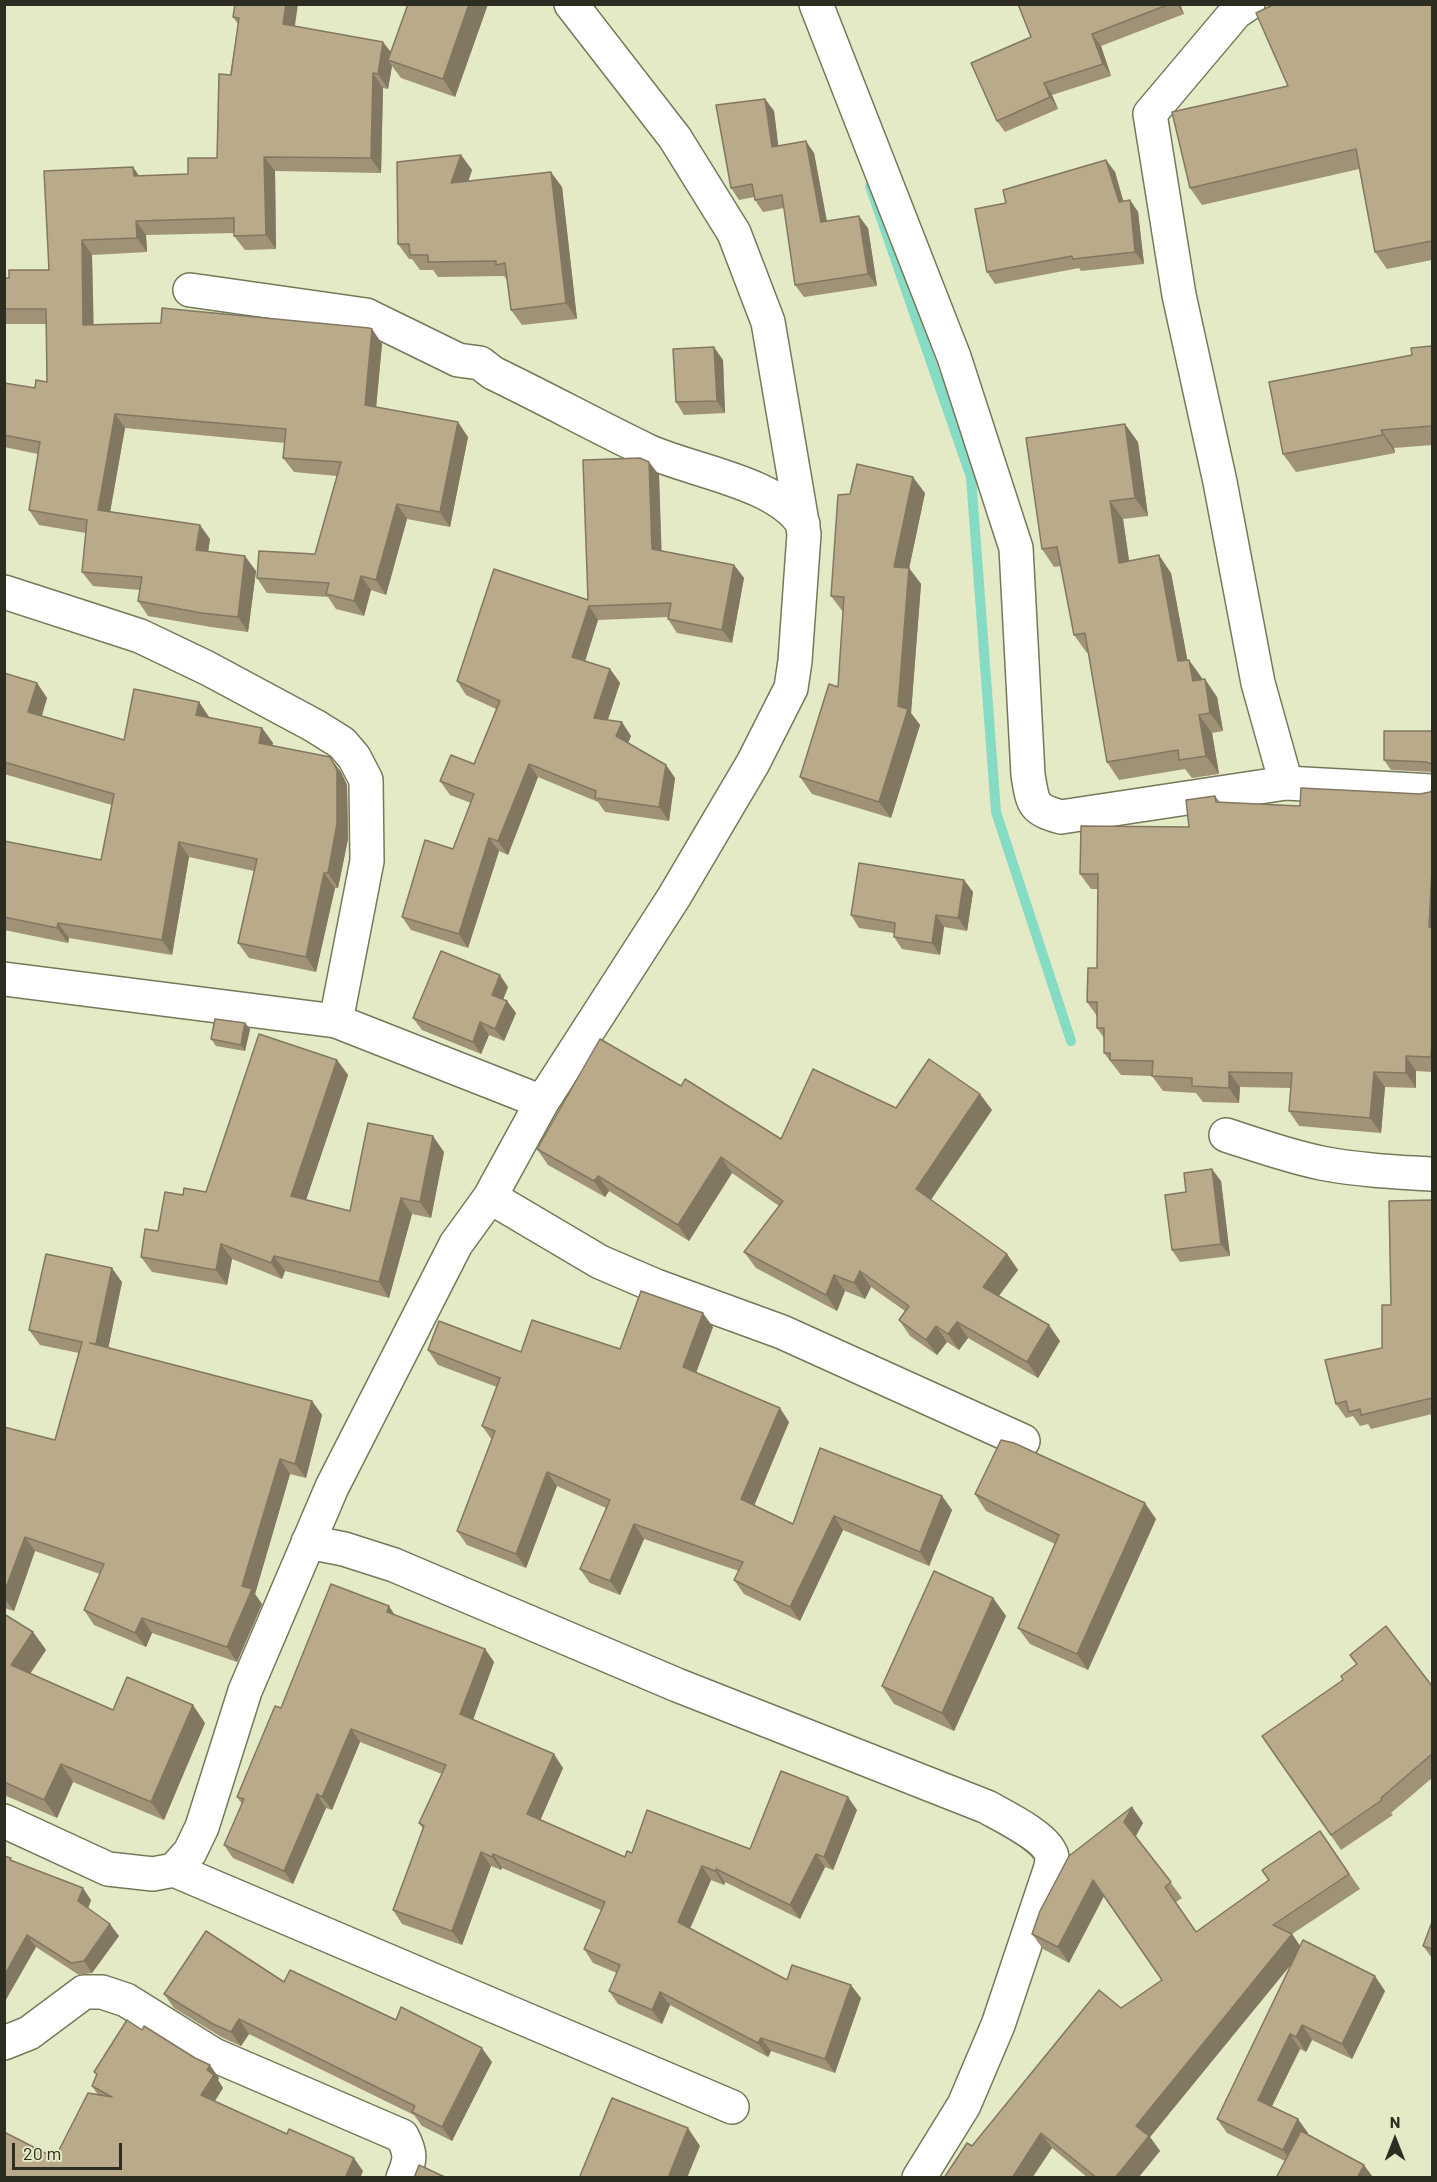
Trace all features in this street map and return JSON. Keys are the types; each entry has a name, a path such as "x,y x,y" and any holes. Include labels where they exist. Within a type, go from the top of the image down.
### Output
{"street":[{"path":"174,1870 190,1852 202,1827 245,1691 332,1487 456,1244 490,1197 542,1102 674,897 747,773 791,688 804,534 788,428 768,322 734,233 675,138 571,4"},
{"path":"816,4 954,357 1016,548 1028,775 1033,800 1042,812 1061,817 1286,783 1432,791"},
{"path":"1238,7 1150,114 1179,295 1218,472 1258,683 1286,783"},
{"path":"190,290 366,315 458,360 480,363 493,373 651,452 737,481 782,503 795,513 803,524"},
{"path":"4,592 140,636 207,668 315,726 342,743 354,757 366,780 366,861 336,1021"},
{"path":"4,979 336,1021 542,1102"},
{"path":"1226,1135 1322,1163 1432,1174"},
{"path":"490,1197 600,1262 656,1286 782,1332 1023,1441"},
{"path":"308,1542 344,1549 394,1564 677,1685 987,1807 1030,1833 1049,1850 1052,1857 1051,1867 994,2035 964,2105 919,2178"},
{"path":"4,1821 108,1869 153,1874 174,1870 732,2107"},
{"path":"4,2043 29,2033 84,1992 102,1992 126,2000 214,2055 402,2136 409,2150 409,2164 403,2178"}],"building":[{"path":"235,4 286,4 283,24 383,42 378,74 373,73 371,158 264,157 266,235 234,236 234,218 136,221 137,238 82,240 83,325 161,323 162,308 369,328 372,329 365,405 458,422 440,512 397,504 376,580 361,576 354,601 326,594 329,583 257,578 259,551 315,554 341,462 283,458 286,429 115,414 98,510 200,525 196,550 245,556 238,617 201,613 138,601 142,577 82,572 87,520 29,510 40,442 4,435 4,383 35,388 36,380 47,382 46,309 4,309 4,278 9,278 9,270 49,270 44,171 133,167 134,176 188,174 188,158 217,158 219,74 231,75 239,18 233,17"},
{"path":"408,4 469,4 443,79 388,60"},
{"path":"1018,4 1170,4 1092,34 1103,64 1044,83 1050,97 997,121 971,63 1031,37"},
{"path":"1275,4 1432,4 1432,241 1375,252 1356,149 1190,188 1172,112 1288,86 1256,13"},
{"path":"765,99 772,147 806,141 821,222 859,216 868,274 795,285 782,195 755,200 752,184 731,188 716,105"},
{"path":"461,155 451,183 551,172 566,303 511,310 505,263 496,265 496,261 428,262 428,255 410,255 409,244 398,244 397,162"},
{"path":"1106,160 1119,202 1130,200 1135,252 1073,259 1072,256 987,272 975,209 1006,203 1003,190"},
{"path":"1432,346 1432,426 1381,430 1383,435 1283,454 1269,382 1412,355 1411,348"},
{"path":"714,347 717,401 676,402 673,349"},
{"path":"1125,424 1135,498 1110,501 1119,563 1159,555 1178,661 1189,660 1193,681 1205,679 1210,713 1199,715 1206,756 1179,760 1178,750 1107,762 1085,633 1074,635 1057,547 1042,549 1026,438"},
{"path":"640,458 649,462 652,549 734,565 722,630 668,619 671,603 589,606 572,657 610,669 594,718 622,722 616,736 666,765 659,807 595,798 596,791 529,764 498,841 489,838 459,934 402,917 425,840 453,849 474,794 440,781 451,755 474,764 500,701 457,681 494,569 588,600 583,460"},
{"path":"857,464 913,477 894,567 909,568 898,706 908,709 879,802 800,777 829,684 838,687 844,597 831,596 838,495 850,494"},
{"path":"4,673 37,683 28,712 124,740 134,689 199,702 196,715 262,728 259,743 330,757 337,770 337,824 328,873 324,873 306,957 238,943 257,859 179,842 162,940 58,923 57,928 4,917 4,841 101,860 114,794 4,762"},
{"path":"1384,731 1432,731 1432,764 1384,760"},
{"path":"1301,788 1420,794 1432,790 1429,927 1432,928 1431,1057 1406,1056 1406,1073 1374,1072 1370,1118 1289,1111 1292,1073 1229,1072 1229,1088 1192,1086 1192,1078 1152,1076 1153,1061 1110,1060 1110,1053 1104,1053 1104,1028 1097,1028 1097,1002 1087,1002 1088,968 1097,968 1098,874 1080,874 1081,826 1189,827 1186,800 1215,796 1216,802 1300,806"},
{"path":"859,863 964,880 958,918 936,915 932,943 894,937 895,923 851,915"},
{"path":"441,951 500,975 492,995 507,1001 495,1029 480,1022 473,1042 413,1018"},
{"path":"215,1019 245,1023 241,1045 211,1039"},
{"path":"259,1034 337,1060 291,1196 350,1211 368,1123 433,1136 420,1202 401,1198 379,1282 274,1256 271,1263 221,1244 216,1270 141,1257 145,1229 158,1231 165,1192 183,1195 184,1188 206,1192"},
{"path":"600,1039 681,1086 685,1079 781,1139 813,1069 896,1108 929,1059 980,1094 916,1189 1007,1254 983,1287 1049,1325 1027,1362 957,1322 948,1334 936,1326 926,1340 899,1320 909,1306 860,1271 854,1283 834,1275 826,1295 744,1252 783,1201 721,1157 678,1225 598,1176 594,1181 537,1149"},
{"path":"1212,1169 1221,1244 1172,1250 1165,1195 1186,1192 1184,1173"},
{"path":"1432,1200 1432,1398 1361,1415 1360,1409 1349,1412 1346,1401 1336,1404 1325,1360 1382,1348 1382,1305 1391,1305 1389,1201"},
{"path":"46,1254 112,1268 96,1344 90,1343 312,1401 295,1464 280,1459 242,1586 252,1589 227,1647 142,1618 135,1633 84,1610 104,1564 25,1537 4,1593 4,1427 55,1440 82,1342 29,1330"},
{"path":"641,1291 703,1313 683,1367 780,1408 741,1499 793,1524 820,1448 942,1496 920,1552 834,1516 790,1607 734,1580 743,1562 634,1524 610,1581 580,1569 610,1500 547,1472 516,1554 457,1531 495,1431 482,1426 500,1378 428,1350 439,1321 521,1352 532,1320 620,1349"},
{"path":"1001,1440 1014,1443 1145,1503 1077,1654 1018,1628 1059,1535 975,1494"},
{"path":"934,1571 993,1598 942,1713 882,1686"},
{"path":"331,1584 389,1606 387,1612 485,1649 460,1714 554,1754 527,1814 625,1857 627,1851 632,1853 647,1810 750,1849 781,1771 848,1797 824,1857 816,1854 790,1905 716,1869 715,1871 702,1866 678,1922 787,1980 792,1965 851,1985 825,2059 761,2038 758,2043 660,1992 652,2010 609,1991 620,1965 584,1949 605,1902 493,1854 492,1857 481,1852 452,1931 393,1910 424,1826 419,1823 446,1765 351,1729 322,1797 317,1794 284,1871 224,1845 244,1799 237,1797 275,1706 281,1708"},
{"path":"4,1614 33,1632 11,1665 113,1710 127,1677 193,1705 151,1802 61,1764 44,1800 4,1782"},
{"path":"1386,1626 1432,1686 1432,1754 1381,1798 1382,1800 1331,1835 1262,1736 1343,1680 1341,1676 1357,1664 1350,1655"},
{"path":"1132,1807 1124,1822 1171,1882 1165,1887 1196,1932 1269,1880 1262,1870 1320,1831 1349,1874 1273,1925 1292,1934 1136,2126 1149,2136 1115,2178 1097,2178 1041,2133 1012,2178 944,2178 967,2143 972,2146 1099,1990 1121,2008 1162,1980 1093,1880 1058,1947 1032,1934 1040,1911 1069,1856"},
{"path":"4,1856 83,1888 78,1901 110,1924 84,1961 71,1963 27,1935 4,1976"},
{"path":"1432,1922 1432,1949 1423,1946"},
{"path":"206,1931 284,1982 290,1970 396,2020 401,2007 482,2048 442,2127 412,2112 415,2106 239,2019 231,2032 213,2024 164,1994"},
{"path":"1303,1940 1375,1976 1342,2044 1302,2025 1296,2037 1290,2034 1258,2100 1298,2119 1283,2150 1217,2119"},
{"path":"127,2020 142,2030 144,2026 210,2065 207,2070 214,2075 201,2095 287,2134 289,2129 354,2158 345,2178 4,2178 4,2132 55,2158 88,2093 112,2097 92,2086 97,2074 94,2072"},
{"path":"612,2098 688,2128 668,2178 583,2178 580,2176"},
{"path":"1301,2131 1364,2165 1357,2178 1280,2178 1277,2176"},
{"path":"419,2165 447,2178 414,2178"}],"waterway":[{"path":"870,186 971,477 996,812 1071,1041"}]}
